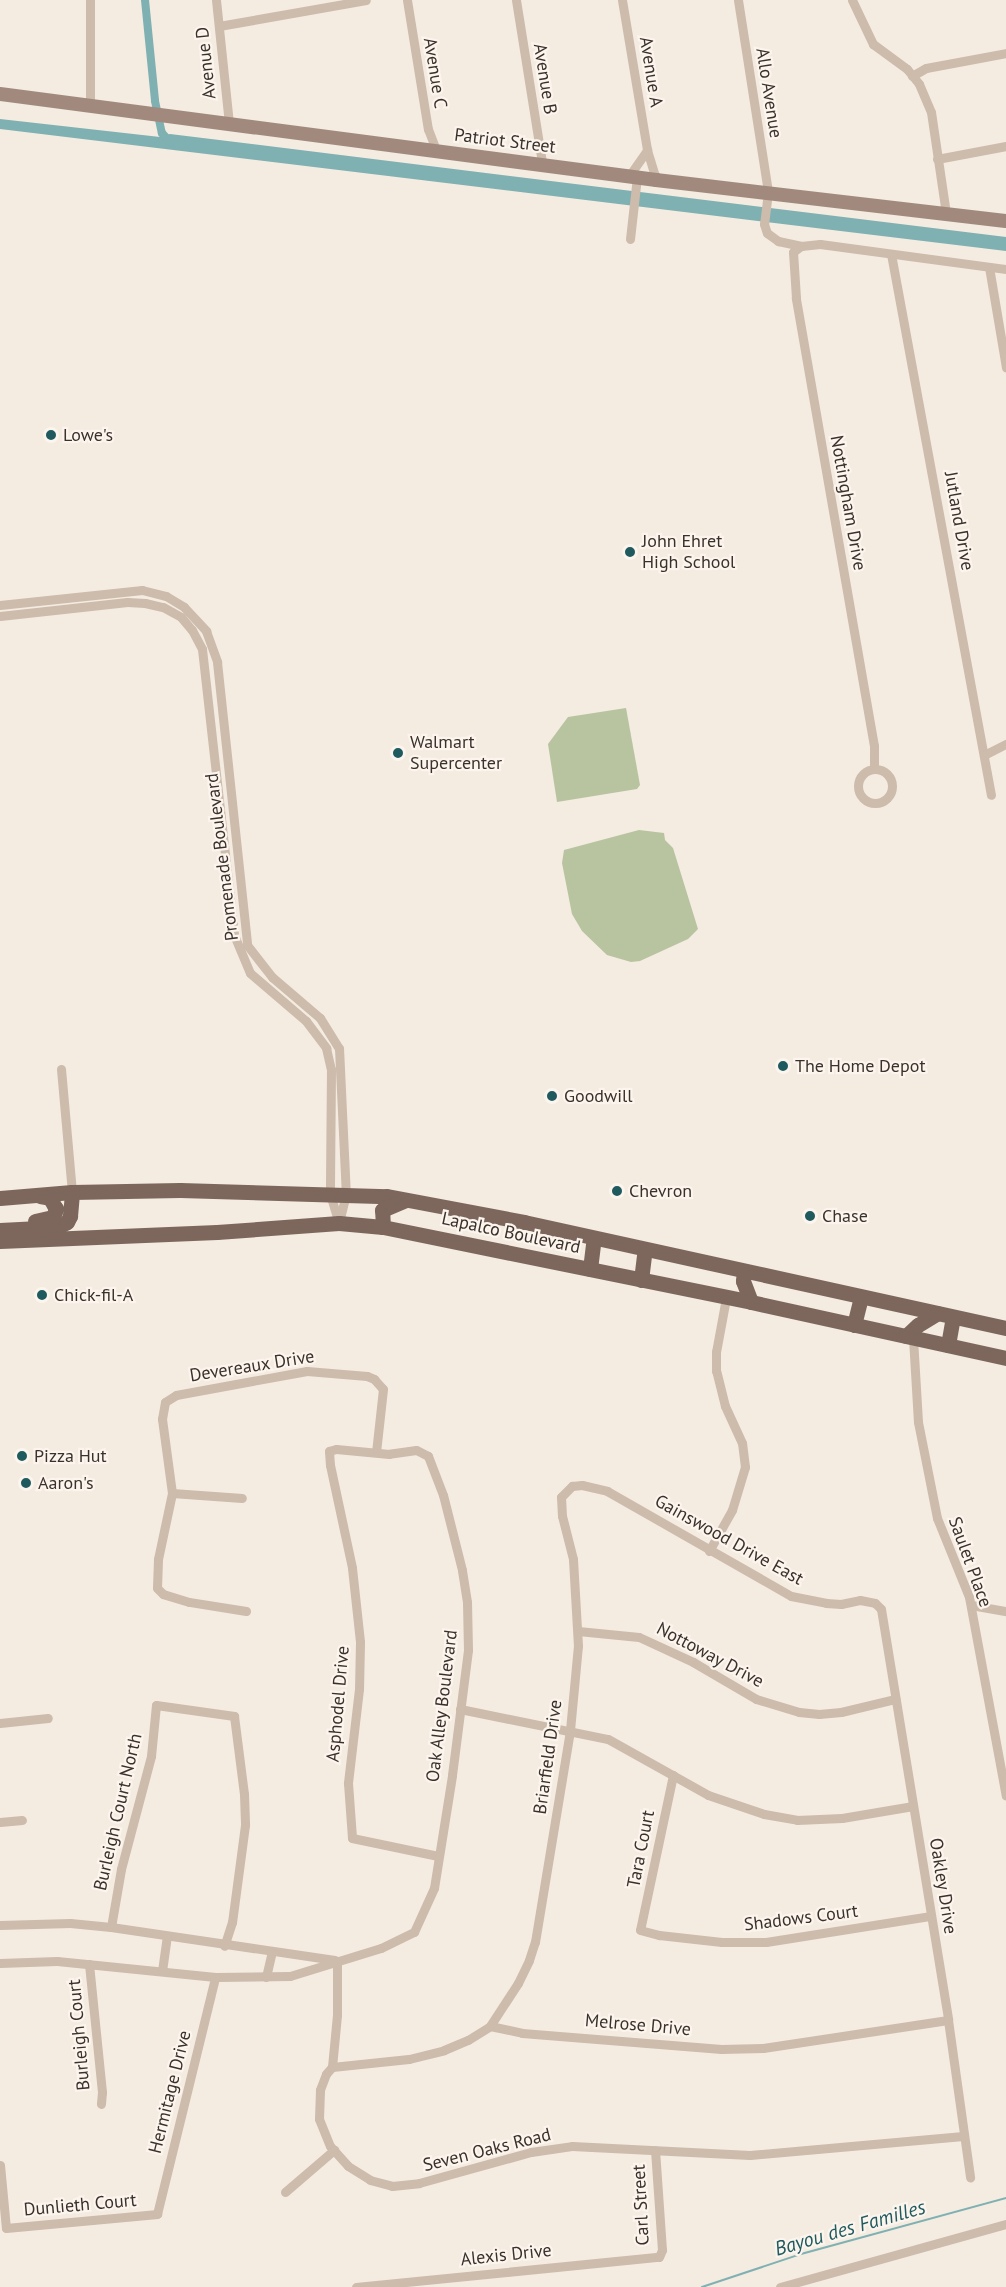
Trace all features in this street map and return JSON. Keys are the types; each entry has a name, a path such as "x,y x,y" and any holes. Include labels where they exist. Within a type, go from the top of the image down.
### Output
{"main road":[{"name":"Patriot Street","path":"0,94 542,163 634,179 656,180 767,197 1006,221"},
{"name":"Lapalco Boulevard","path":"0,1198 72,1192 180,1190 338,1194 408,1199 1006,1328"},
{"path":"0,1228 58,1227 67,1222 70,1216 72,1192"},
{"path":"0,1228 52,1217 56,1209 55,1203 40,1196"},
{"path":"383,1227 382,1210 408,1199"},
{"name":"Lapalco Boulevard","path":"0,1241 217,1232 339,1222 383,1227 751,1302 1006,1358"},
{"path":"590,1269 594,1238"},
{"path":"641,1280 645,1249"},
{"path":"744,1271 743,1281 751,1302"},
{"path":"854,1324 861,1297"},
{"path":"910,1337 918,1325 946,1315 948,1345"}],"street":[{"path":"90,0 90,106"},
{"name":"Avenue D","path":"216,0 229,123"},
{"path":"219,26 366,0"},
{"name":"Avenue C","path":"407,0 428,129 436,150"},
{"name":"Avenue B","path":"516,0 542,163"},
{"name":"Avenue A","path":"622,0 647,150 656,180"},
{"name":"Allo Avenue","path":"738,0 767,197 764,224 767,233 778,241 801,246"},
{"path":"852,0 873,44 919,84 931,112 946,214"},
{"path":"912,76 926,68 1006,53"},
{"path":"937,159 1006,146"},
{"path":"630,239 634,179 647,150"},
{"path":"801,246 820,244 1006,269"},
{"name":"Nottingham Drive","path":"801,246 793,252 792,260 796,298 874,746 874,769"},
{"name":"Jutland Drive","path":"891,254 991,795"},
{"path":"989,267 1006,368"},
{"name":"Promenade Boulevard","path":"0,605 142,590 166,596 184,607 206,631 217,662 248,945 272,977 320,1018 339,1048 339,1222"},
{"name":"Promenade Boulevard","path":"0,616 127,602 146,603 163,607 181,616 192,630 202,649 234,935 250,973 306,1021 326,1048 331,1069 339,1222"},
{"path":"984,755 1006,744"},
{"path":"61,1069 72,1192"},
{"path":"709,1551 732,1510 744,1467 742,1443 725,1406 716,1371 717,1343 726,1298"},
{"name":"Saulet Place","path":"910,1337 918,1422 937,1518 971,1605 1006,1796"},
{"name":"Devereaux Drive","path":"172,1493 162,1419 165,1402 176,1395 307,1371 367,1376 383,1389 376,1452"},
{"name":"Asphodel Drive","path":"376,1452 329,1451 352,1568 360,1642 359,1689 348,1782 352,1838 438,1856"},
{"name":"Oak Alley Boulevard","path":"0,1963 88,1964 215,1977 290,1976 381,1948 414,1932 434,1888 468,1650 467,1602 462,1570 443,1495 429,1456 423,1452 376,1452"},
{"name":"Gainswood Drive East","path":"572,1486 582,1485 606,1491 791,1596 826,1604 860,1600 875,1603"},
{"name":"Briarfield Drive","path":"490,2026 519,1983 535,1942 570,1730 578,1631 573,1559 561,1497 572,1486"},
{"path":"242,1498 172,1493 158,1559 157,1588 163,1594 189,1602 246,1611"},
{"name":"Oakley Drive","path":"875,1603 880,1609 913,1806 948,2020 970,2177"},
{"path":"971,1605 1006,1611"},
{"name":"Nottoway Drive","path":"578,1631 639,1637 683,1656 756,1700 799,1712 819,1714 841,1712 895,1699"},
{"name":"Burleigh Court North","path":"111,1927 121,1869 147,1774 156,1705 234,1716 244,1794 245,1826 232,1922 224,1946"},
{"path":"460,1709 608,1739 708,1795 764,1814 797,1820 842,1818 913,1806"},
{"path":"0,1723 48,1718"},
{"name":"Tara Court","path":"640,1930 673,1775"},
{"path":"0,1822 22,1820"},
{"name":"Shadows Court","path":"640,1930 659,1935 722,1942 766,1942 931,1916"},
{"name":"Oak Alley Boulevard","path":"0,1925 70,1923 111,1927 224,1946 337,1961"},
{"path":"162,1971 168,1936"},
{"path":"266,1977 272,1952"},
{"name":"Seven Oaks Road","path":"337,1961 338,2014 332,2067 326,2074 320,2090 319,2118 334,2150 348,2166 370,2180 392,2186 419,2183 531,2152 572,2146 750,2155 963,2136"},
{"name":"Burleigh Court","path":"88,1964 102,2092 100,2104"},
{"name":"Hermitage Drive","path":"157,2214 215,1977"},
{"name":"Melrose Drive","path":"490,2026 522,2033 721,2049 763,2048 948,2020"},
{"path":"332,2067 409,2059 436,2052 468,2040 490,2026"},
{"path":"285,2192 334,2150"},
{"name":"Carl Street","path":"655,2150 662,2250 659,2257"},
{"name":"Dunlieth Court","path":"0,2165 6,2228 157,2214"},
{"path":"780,2287 1006,2224"},
{"name":"Alexis Drive","path":"356,2287 659,2257"}],"green space":[{"path":"626,708 640,785 637,789 557,802 548,744 568,717"},
{"path":"639,830 664,833 665,840 673,848 698,929 688,939 640,961 631,962 607,955 582,931 572,914 562,863 564,850"}],"water":[{"path":"0,119 160,137 170,134 1006,237 1006,251 0,129"}],"waterway":[{"path":"145,0 155,101 162,133 170,142"},
{"name":"Bayou des Familles","path":"702,2287 801,2254 1006,2198"}],"place":[{"name":"Lowe's","path":"51,435"},
{"name":"John Ehret High School","path":"630,552"},
{"name":"Walmart Supercenter","path":"398,753"},
{"name":"The Home Depot","path":"783,1066"},
{"name":"Goodwill","path":"552,1096"},
{"name":"Chevron","path":"617,1191"},
{"name":"Chase","path":"810,1216"},
{"name":"Chick-fil-A","path":"42,1295"},
{"name":"Pizza Hut","path":"22,1456"},
{"name":"Aaron's","path":"26,1483"}]}
